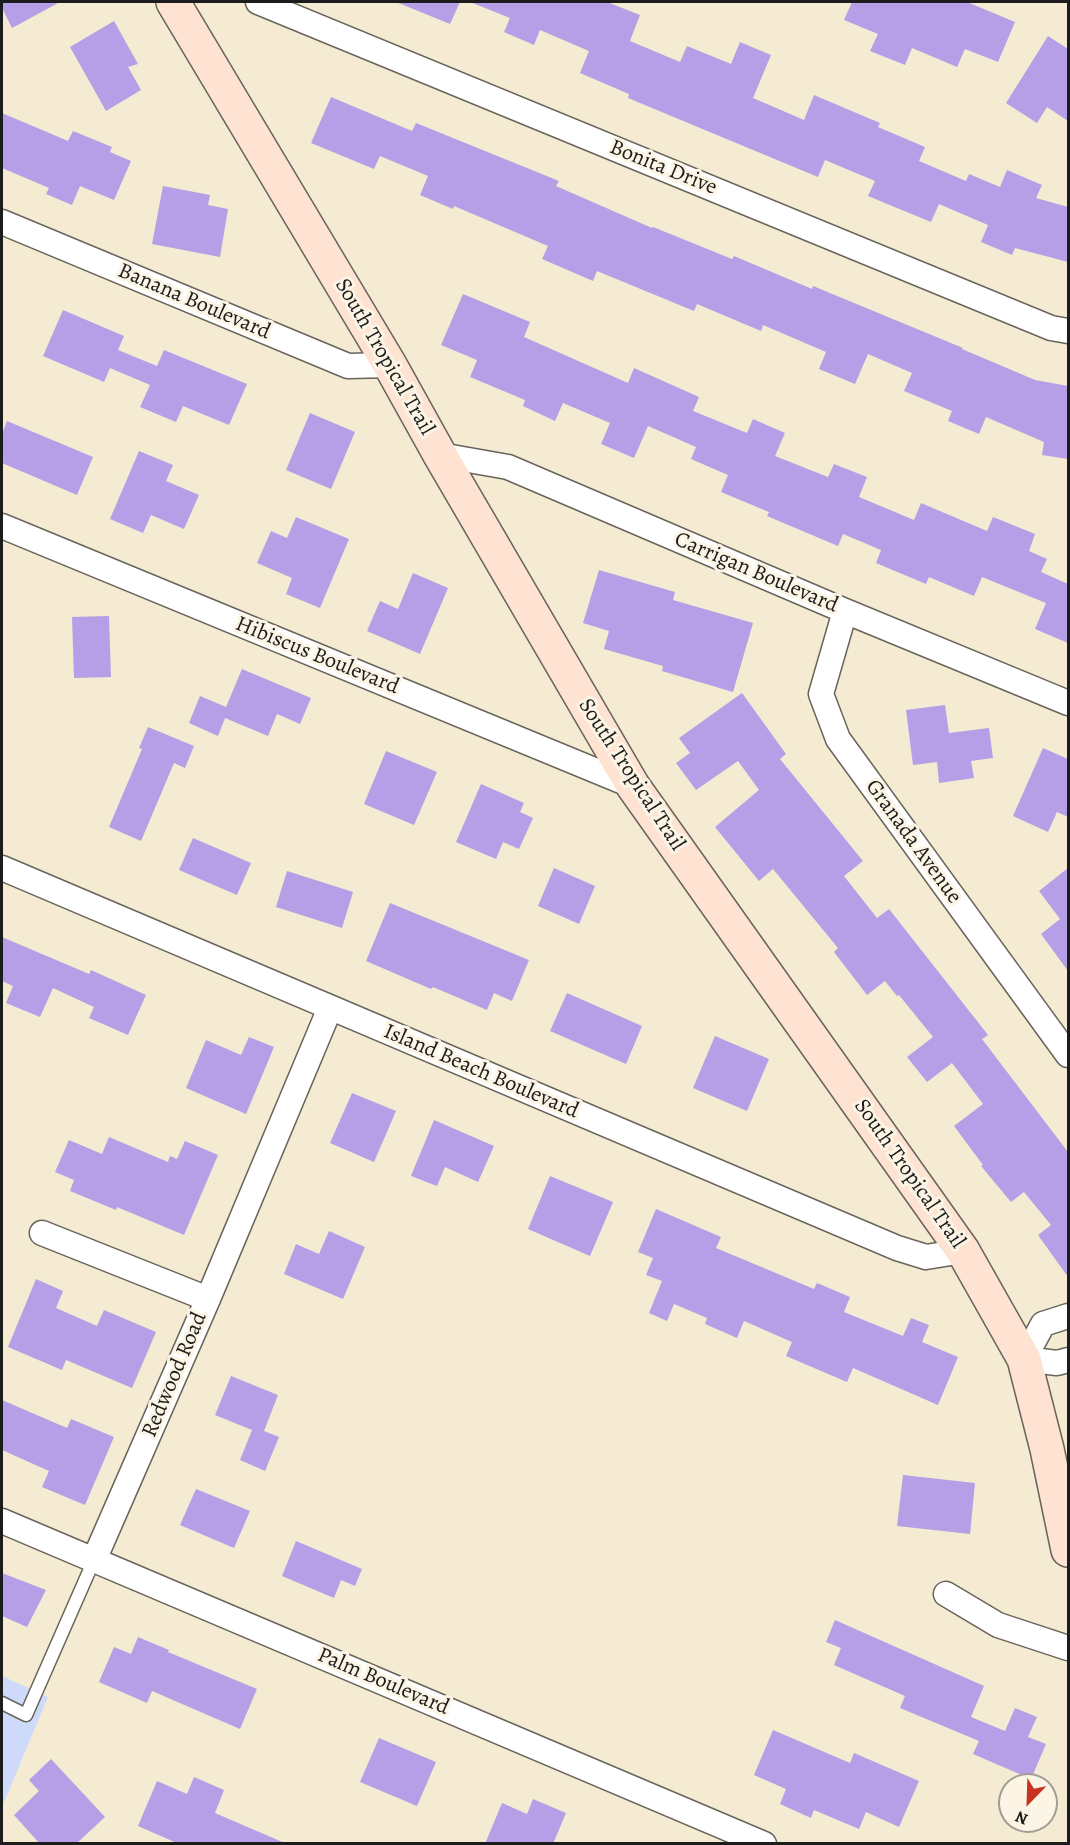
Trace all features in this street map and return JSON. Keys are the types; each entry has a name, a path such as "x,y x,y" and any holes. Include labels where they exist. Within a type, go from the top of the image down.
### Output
{"street":[{"name":"South Tropical Trail","path":"173,2 390,365 633,786 963,1251 1024,1359 1047,1449 1068,1550"},
{"name":"Bonita Drive","path":"258,2 1050,328 1068,331"},
{"name":"Banana Boulevard","path":"2,222 348,366 390,365"},
{"name":"Carrigan Boulevard","path":"440,455 508,466 845,611 1068,703"},
{"name":"Hibiscus Boulevard","path":"2,526 633,786"},
{"name":"Granada Avenue","path":"845,611 820,694 838,739 1068,1055"},
{"name":"Island Beach Boulevard","path":"2,868 897,1248 926,1257 963,1251"},
{"name":"Redwood Road","path":"94,1560 208,1299 330,1008"},
{"path":"42,1233 208,1299"},
{"path":"1068,1317 1043,1324 1024,1359 1057,1363 1068,1360"},
{"name":"Palm Boulevard","path":"2,1521 764,1844"},
{"path":"946,1594 998,1625 1068,1648"}],"lane":[{"name":"Redwood Road","path":"2,1702 26,1715 94,1560"}],"shaded area":[{"path":"2,1676 48,1697 2,1807"}],"building":[{"path":"2,2 60,2 12,28 2,8"},
{"path":"396,2 460,2 450,24"},
{"path":"470,2 607,2 640,15 630,41 680,62 687,46 731,64 740,42 771,55 753,98 804,120 814,95 880,123 878,127 925,147 919,161 966,181 969,174 1000,187 1007,170 1042,185 1036,198 1068,207 1068,262 1015,248 1012,255 981,242 988,225 939,204 931,222 868,196 875,181 825,160 818,177 628,98 629,94 580,73 589,51 540,30 534,45 504,32 510,18"},
{"path":"852,2 967,2 1015,22 998,62 965,49 957,67 912,48 905,65 870,51 878,34 844,20"},
{"path":"114,21 138,64 128,67 141,90 106,111 70,47"},
{"path":"1048,36 1068,49 1068,121 1047,107 1037,123 1006,103"},
{"path":"331,97 412,131 416,123 559,181 556,186 652,228 732,259 734,256 812,289 813,286 1035,380 1068,386 1068,459 1042,455 1044,442 986,417 979,434 948,421 952,411 904,391 912,373 868,354 855,384 819,369 826,352 763,325 761,331 697,304 694,311 597,271 593,281 542,259 548,246 454,206 453,209 420,195 428,176 380,156 374,169 311,143"},
{"path":"2,113 68,141 73,131 112,147 110,152 131,161 114,200 80,186 72,205 46,194 49,188 2,168"},
{"path":"163,186 210,195 208,205 228,209 220,257 152,244"},
{"path":"463,294 530,322 524,337 628,383 634,368 699,397 693,411 747,433 753,419 785,433 775,456 828,477 834,464 867,477 859,497 914,520 921,503 987,531 993,517 1035,534 1029,551 1047,559 1041,572 1068,584 1068,643 1035,629 1046,603 982,577 974,596 929,577 926,584 876,563 881,550 843,534 838,546 767,516 769,512 721,492 728,475 691,459 696,447 648,426 634,458 601,444 610,423 563,403 555,421 523,406 525,400 470,377 477,360 441,345"},
{"path":"63,310 124,336 118,350 157,366 164,350 247,384 229,425 183,406 176,422 140,407 150,385 110,368 104,382 43,356"},
{"path":"310,413 355,432 331,489 286,470"},
{"path":"7,421 93,457 77,495 2,463 2,434"},
{"path":"139,451 173,465 166,481 199,495 184,529 151,515 143,533 110,519"},
{"path":"296,517 349,539 320,608 286,594 292,578 257,563 271,531 287,538"},
{"path":"599,570 675,592 673,600 753,623 733,692 662,671 663,666 604,649 609,631 583,623"},
{"path":"413,573 448,588 420,654 367,631 380,601 398,609"},
{"path":"109,616 111,677 74,678 72,617"},
{"path":"242,669 311,698 300,724 277,714 268,736 225,718 218,736 189,723 200,696 226,707"},
{"path":"742,693 786,754 780,759 863,861 844,876 877,918 889,909 988,1035 982,1039 1068,1152 1068,1277 1038,1235 1051,1225 1024,1192 1011,1202 981,1166 983,1165 954,1126 983,1104 952,1063 927,1082 907,1057 933,1037 885,981 867,995 834,952 838,948 773,869 759,881 715,827 759,790 738,761 696,790 676,763 690,753 679,738"},
{"path":"945,705 949,733 989,728 993,758 971,761 974,778 939,783 937,762 913,765 906,710"},
{"path":"148,727 194,746 185,768 174,763 141,841 109,827 142,749 139,748"},
{"path":"1043,748 1068,759 1068,817 1057,812 1048,832 1013,816"},
{"path":"386,751 437,772 414,825 364,804"},
{"path":"481,784 524,803 520,812 533,818 519,849 503,842 496,859 456,842"},
{"path":"193,838 251,863 237,895 179,870"},
{"path":"554,868 595,886 579,924 538,906"},
{"path":"1068,868 1068,971 1041,934 1060,919 1039,891"},
{"path":"287,871 353,892 342,928 276,907"},
{"path":"390,903 529,960 512,1001 494,993 487,1010 366,961"},
{"path":"2,937 89,974 91,970 146,995 128,1035 89,1018 94,1007 53,988 40,1017 6,1003 13,986 2,981"},
{"path":"567,993 642,1026 626,1064 550,1031"},
{"path":"715,1036 769,1059 747,1111 693,1088"},
{"path":"249,1037 274,1047 246,1114 186,1088 206,1040 241,1055"},
{"path":"352,1093 396,1111 374,1162 330,1143"},
{"path":"434,1120 494,1146 478,1182 445,1167 437,1186 411,1176"},
{"path":"109,1137 168,1162 170,1156 177,1159 185,1141 218,1155 184,1235 117,1207 116,1210 70,1191 74,1180 55,1172 69,1140 102,1154"},
{"path":"550,1176 613,1202 590,1256 528,1229"},
{"path":"656,1209 721,1237 716,1248 814,1289 817,1283 850,1297 844,1312 903,1336 911,1318 929,1325 922,1342 958,1357 938,1405 853,1368 847,1382 786,1356 792,1342 744,1321 737,1338 705,1324 707,1318 674,1304 667,1321 649,1313 662,1281 646,1275 653,1258 638,1252"},
{"path":"329,1231 365,1247 343,1299 284,1274 296,1244 319,1254"},
{"path":"36,1279 63,1291 56,1308 97,1326 104,1310 156,1332 132,1388 66,1360 62,1370 8,1347"},
{"path":"231,1376 278,1395 264,1431 279,1437 265,1471 240,1460 252,1430 215,1415"},
{"path":"2,1400 67,1428 71,1419 114,1437 85,1505 42,1487 49,1471 2,1450"},
{"path":"903,1475 975,1483 970,1534 897,1526"},
{"path":"196,1489 250,1511 234,1548 180,1525"},
{"path":"296,1541 362,1569 355,1586 341,1580 334,1598 282,1576"},
{"path":"2,1573 46,1590 27,1627 2,1616"},
{"path":"835,1620 984,1686 971,1717 1005,1731 1015,1708 1037,1717 1028,1737 1046,1744 1034,1773 1017,1773 973,1754 979,1741 900,1708 905,1696 834,1665 841,1648 826,1642"},
{"path":"138,1637 257,1689 240,1729 152,1691 147,1703 99,1682 114,1647 131,1654"},
{"path":"773,1730 850,1763 854,1753 919,1781 899,1827 866,1812 859,1829 814,1810 811,1818 780,1804 786,1789 754,1775"},
{"path":"379,1738 436,1762 417,1806 360,1782"},
{"path":"51,1759 105,1817 76,1844 40,1844 14,1815 39,1791 29,1780"},
{"path":"194,1777 224,1790 215,1813 287,1844 179,1844 138,1826 157,1781 187,1794"},
{"path":"533,1799 566,1813 553,1844 485,1844 502,1803 527,1814"}]}
